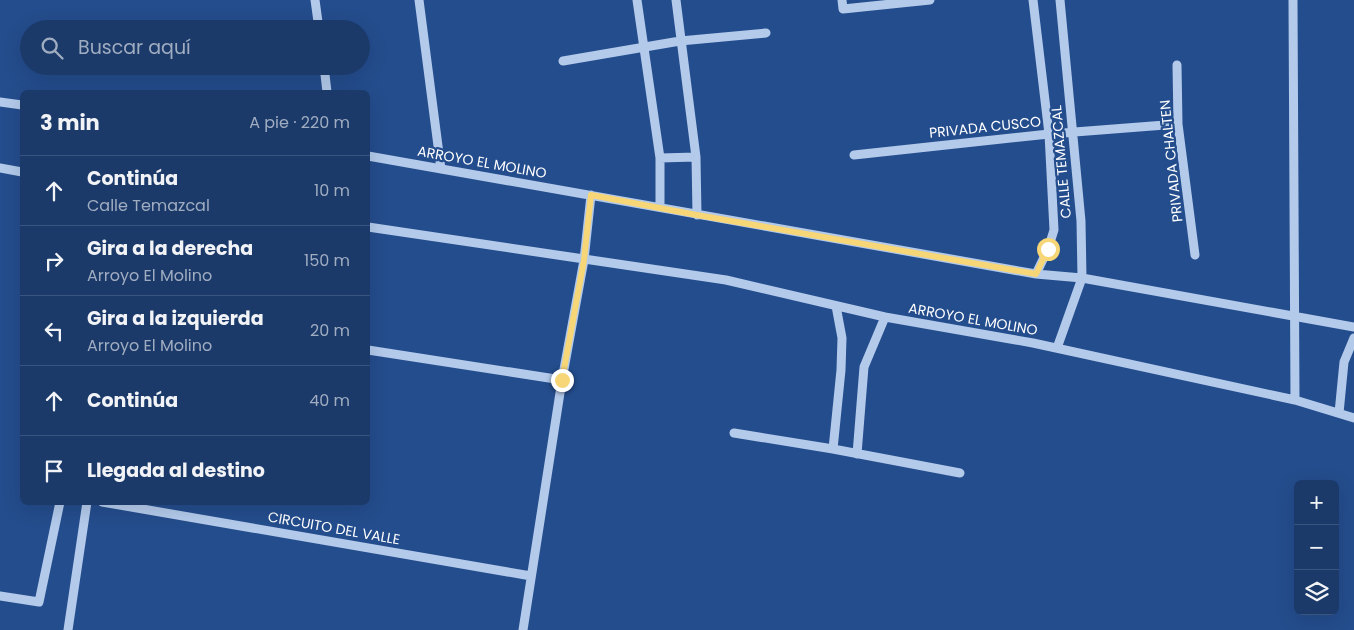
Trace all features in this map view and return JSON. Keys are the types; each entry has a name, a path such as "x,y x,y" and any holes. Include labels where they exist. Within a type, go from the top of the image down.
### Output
{"street":[{"path":"315,0 317,20"},
{"path":"419,0 441,169"},
{"path":"637,0 642,46 660,158 660,207"},
{"path":"676,0 696,157 697,215"},
{"path":"842,0 843,9 930,0"},
{"name":"CALLE TEMAZCAL","path":"1033,0 1049,134 1054,230 1048,249 1036,274"},
{"name":"CALLE TEMAZCAL","path":"1057,348 1082,278 1081,221 1060,0"},
{"path":"1293,0 1295,400"},
{"path":"563,61 642,46 766,33"},
{"name":"PRIVADA CHALTEN","path":"1177,65 1178,124 1195,255"},
{"path":"325,75 327,90"},
{"path":"0,102 20,105"},
{"name":"PRIVADA CUSCO","path":"854,155 1049,134 1178,124"},
{"name":"ARROYO EL MOLINO","path":"370,156 1036,274 1082,278 1354,327"},
{"path":"660,158 696,157"},
{"path":"0,168 20,172"},
{"path":"523,630 562,380 584,260 591,195"},
{"name":"ARROYO EL MOLINO","path":"370,227 726,280 885,317 1057,348 1295,400 1354,418"},
{"path":"833,450 841,370 842,338 836,306"},
{"path":"857,454 864,368 885,317"},
{"path":"1339,413 1344,362 1354,338"},
{"path":"370,350 562,380"},
{"path":"734,433 960,473"},
{"path":"0,596 39,602 59,505"},
{"path":"68,630 87,505"},
{"name":"CIRCUITO DEL VALLE","path":"119,505 532,576"}],"route":[{"path":"562,380 584,260 591,195 1036,274 1048,249"}]}
